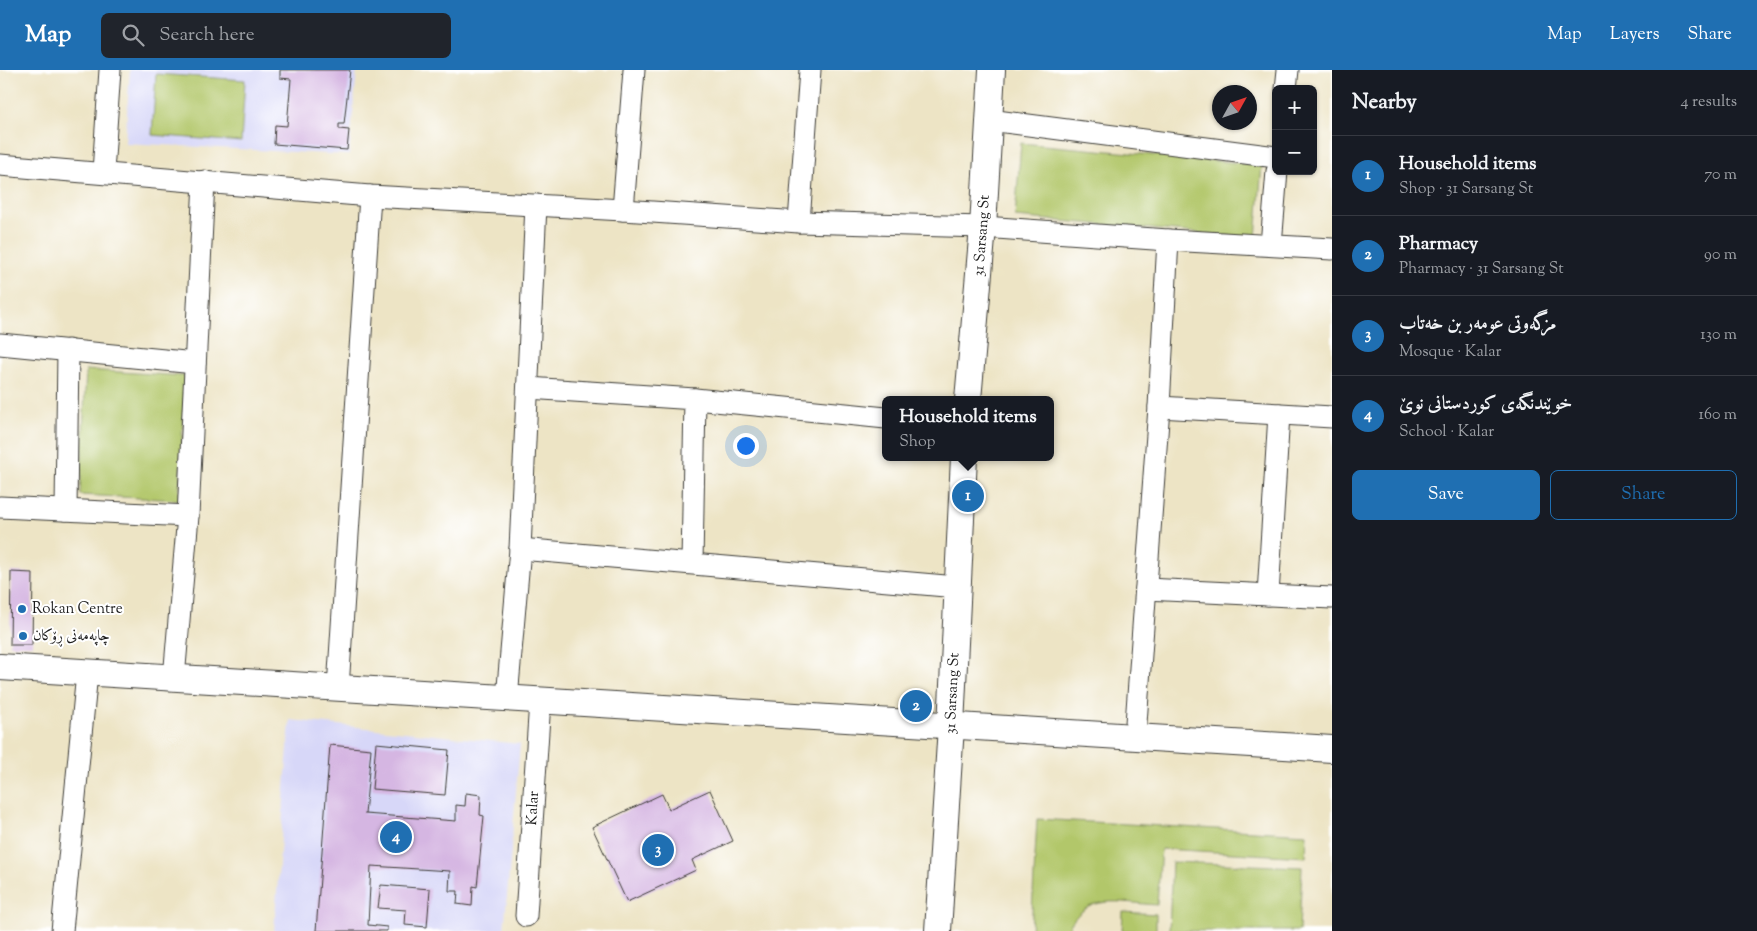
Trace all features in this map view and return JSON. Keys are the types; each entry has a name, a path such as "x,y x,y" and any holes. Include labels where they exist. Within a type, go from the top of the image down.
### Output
{"street":[{"path":"103,172 110,70"},
{"path":"623,210 634,70"},
{"path":"799,222 810,70"},
{"name":"31 Sarsang St","path":"968,396 983,228 992,70"},
{"path":"1286,85 1288,70"},
{"path":"989,120 1272,156"},
{"path":"0,165 103,172 370,196 799,222 983,228 1332,249"},
{"path":"1271,245 1277,175"},
{"path":"174,678 188,516 204,181"},
{"path":"338,688 370,196"},
{"path":"507,698 520,549 536,205"},
{"path":"1135,737 1159,407 1168,240"},
{"path":"0,344 195,363"},
{"path":"66,510 68,350"},
{"path":"528,388 695,399 882,418"},
{"path":"692,563 695,399"},
{"path":"1159,407 1332,417"},
{"path":"1268,595 1279,414"},
{"name":"31 Sarsang St","path":"938,931 951,726 964,461"},
{"path":"0,507 188,516"},
{"path":"520,549 957,587"},
{"path":"1146,589 1332,598"},
{"path":"0,667 1332,749"},
{"path":"62,931 87,672"},
{"name":"Kalar","path":"526,916 540,700"}],"shaded area":[{"path":"130,70 357,70 349,155 125,143"},
{"path":"290,720 520,744 504,931 274,931"}],"green space":[{"path":"156,74 245,80 241,142 152,135"},
{"path":"1021,143 1262,165 1256,238 1015,217"},
{"path":"86,370 185,376 179,500 80,495"},
{"path":"1037,819 1307,834 1306,857 1161,849 1157,905 1105,902 1084,910 1075,918 1067,931 1031,931"},
{"path":"1172,862 1302,867 1299,931 1169,931"},
{"path":"1123,912 1156,914 1156,931 1122,931"}],"building":[{"path":"280,70 350,70 344,124 339,124 339,129 349,130 347,150 274,144 275,125 287,126 291,79 280,78"},
{"name":"Rokan Centre","path":"11,572 33,573 32,645 10,645"},
{"path":"376,743 449,750 445,795 372,789"},
{"path":"330,745 371,749 365,814 456,821 456,805 465,806 466,793 481,795 480,815 484,816 477,887 473,886 472,906 457,904 458,891 449,891 450,871 371,866 368,925 387,927 387,931 316,931"},
{"path":"710,790 733,841 692,860 696,870 627,902 592,827 662,794 669,809"},
{"path":"381,885 430,889 427,927 405,925 406,910 378,908"}],"place":[{"name":"Household items","path":"968,496"},
{"name":"Rokan Centre","path":"22,609"},
{"name":"چاپەمەنی ڕۆکان","path":"23,636"},
{"name":"Pharmacy","path":"916,706"},
{"name":"خوێندنگەی کوردستانی نوێ","path":"396,837"},
{"name":"مزگەوتی عومەر بن خەتاب","path":"658,850"}]}
